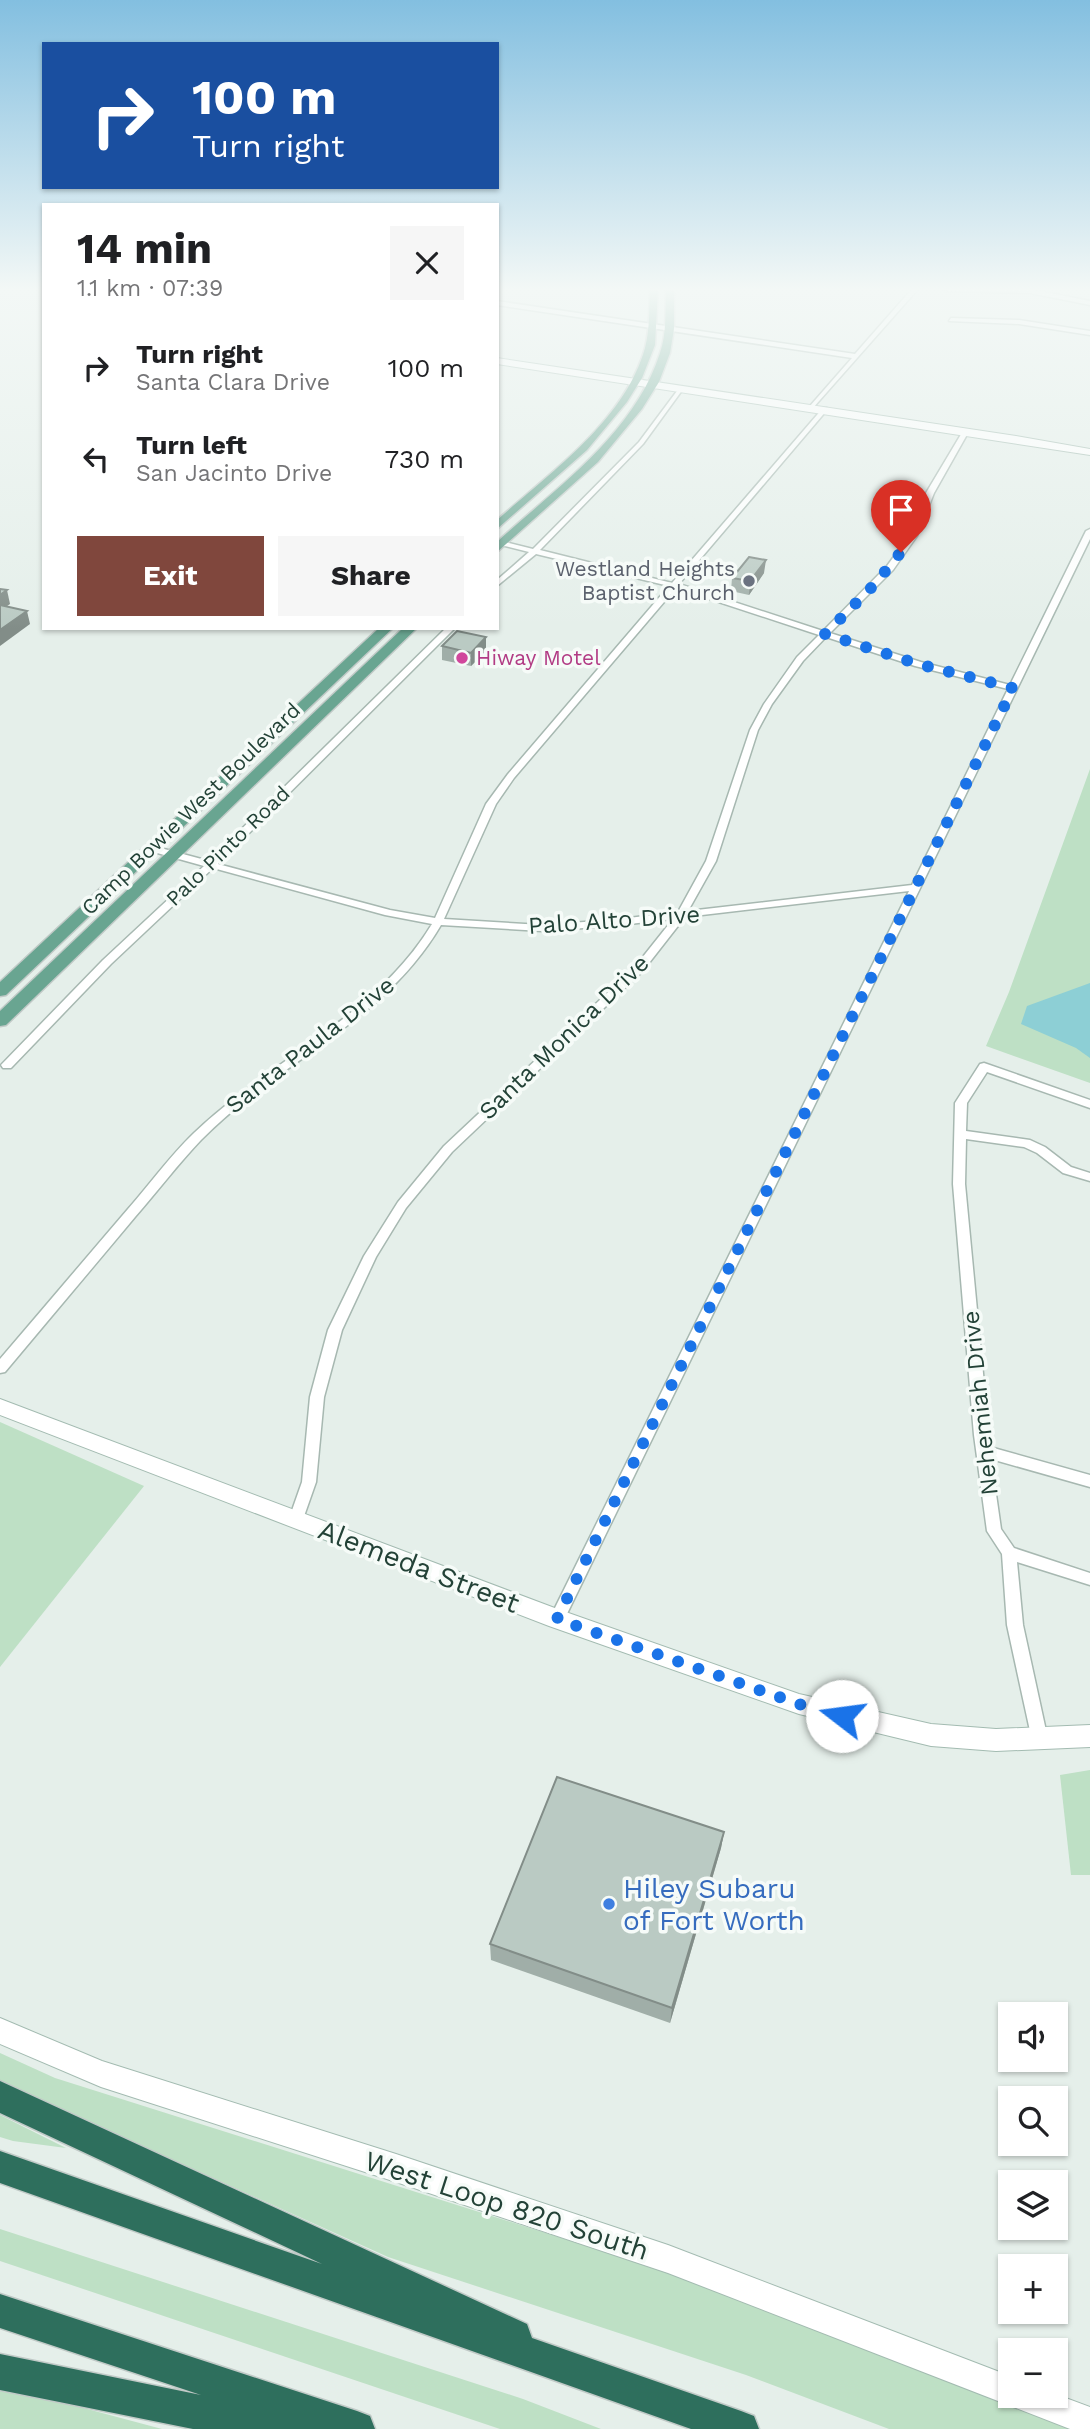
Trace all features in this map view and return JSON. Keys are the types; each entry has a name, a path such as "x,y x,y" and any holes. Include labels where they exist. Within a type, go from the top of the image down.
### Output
{"highway":[{"path":"0,2097 628,2389"},
{"path":"0,2167 741,2429"},
{"path":"0,2311 357,2429"},
{"path":"0,2372 281,2429"}],"main road":[{"path":"499,524 589,441 620,402"},
{"path":"499,544 591,461 641,402"},
{"path":"778,402 1090,452"},
{"name":"Camp Bowie West Boulevard","path":"0,991 385,630"},
{"name":"Camp Bowie West Boulevard","path":"0,1021 409,630"},
{"path":"336,676 356,681"},
{"name":"Alemeda Street","path":"0,1407 557,1619 799,1704 931,1735 996,1740 1090,1736"},
{"name":"West Loop 820 South","path":"0,2031 102,2074 668,2259 998,2386"},
{"path":"1053,2408 1090,2422"}],"street":[{"path":"499,582 536,550 641,443 670,402"},
{"path":"812,407 816,402"},
{"name":"Santa Paula Drive","path":"0,1368 196,1138 235,1102 359,1013 422,949 438,922 491,804 525,757 825,409"},
{"name":"Santa Monica Drive","path":"296,1519 309,1482 317,1398 335,1330 370,1256 402,1205 448,1149 638,970 680,917 711,860 754,730 768,704 800,659 890,568 913,536 930,493 966,431"},
{"path":"557,1619 1090,531"},
{"path":"499,544 536,550 673,585 918,664 1013,688"},
{"name":"Palo Pinto Road","path":"7,1065 107,962 212,864 449,630"},
{"name":"Palo Alto Drive","path":"153,849 389,913 438,922 542,928 680,917 916,887"},
{"name":"Nehemiah Drive","path":"1040,1740 1015,1625 1009,1553 994,1531 983,1451 959,1184 961,1103 984,1067 1090,1104"},
{"path":"960,1134 1026,1143 1041,1150 1066,1170 1090,1177"},
{"path":"983,1451 1090,1481"},
{"path":"1009,1553 1090,1580"}],"green space":[{"path":"1090,769 1090,1083 986,1046 1009,992"},
{"path":"0,1422 144,1486 0,1667"},
{"path":"1090,1770 1090,1875 1071,1875 1060,1775"},
{"path":"0,2053 55,2078 682,2276 998,2399 998,2408 1020,2408 1074,2429 889,2429 746,2375 388,2257 0,2082"},
{"path":"0,2115 66,2148 0,2137"},
{"path":"0,2229 523,2399 601,2429 500,2429 0,2261"},
{"path":"0,2391 61,2402 162,2429 0,2429"}],"water":[{"path":"1090,983 1090,1058 1076,1048 1021,1024 1027,1006"}],"building":[{"path":"749,557 766,560 750,581 732,578"},
{"path":"0,605 27,611 0,630"},
{"path":"457,631 486,637 471,653 442,646"},
{"name":"Hiley Subaru of Fort Worth","path":"557,1777 724,1832 672,2008 490,1944"}],"place":[{"name":"Westland Heights Baptist Church","path":"749,581"},
{"name":"Hiway Motel","path":"462,658"},
{"name":"Hiley Subaru of Fort Worth","path":"609,1904"}],"route":[{"path":"842,1716 799,1704 557,1619 1013,688 918,664 825,634 857,604 901,552"}]}
